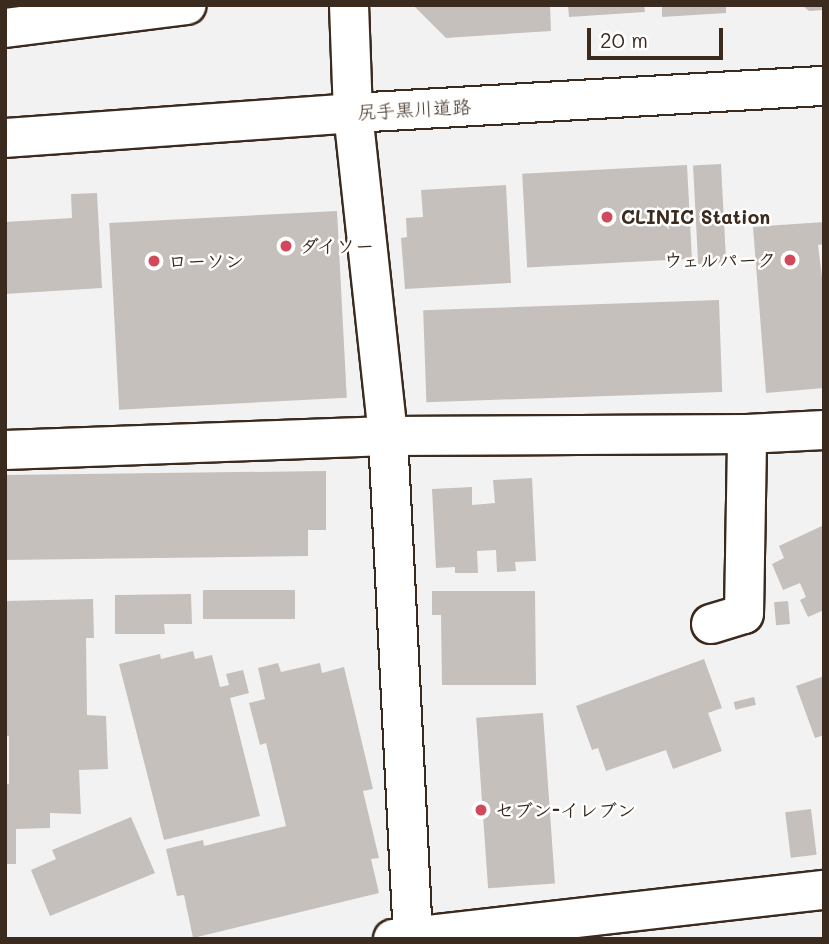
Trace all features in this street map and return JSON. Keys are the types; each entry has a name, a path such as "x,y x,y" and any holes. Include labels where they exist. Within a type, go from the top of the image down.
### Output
{"street":[{"path":"5,28 187,5"},
{"path":"349,5 353,113 388,436 406,937 824,890"},
{"name":"尻手黒川道路","path":"5,138 353,113 824,86"},
{"path":"5,450 388,436 747,434 824,430"},
{"path":"711,624 744,614 747,434"}],"building":[{"path":"413,5 550,5 551,31 446,38"},
{"path":"568,5 644,5 645,12 569,17"},
{"path":"662,5 726,5 726,13 662,17"},
{"path":"802,5 824,5 824,10 809,11"},
{"path":"721,164 726,263 698,264 693,165"},
{"name":"CLINIC Station","path":"687,165 692,259 527,268 522,174"},
{"path":"506,185 511,283 405,289 401,238 407,237 406,218 423,217 421,190"},
{"path":"97,193 102,288 5,294 5,222 72,218 71,194"},
{"path":"337,211 347,398 119,410 109,223"},
{"path":"824,222 824,244 818,245 824,293 824,388 766,393 753,227"},
{"path":"719,300 722,392 426,402 423,310"},
{"path":"326,471 326,530 308,530 308,556 5,560 5,475"},
{"path":"532,478 536,561 515,562 516,571 497,572 496,550 477,551 478,573 455,573 455,567 436,568 432,489 472,487 472,505 495,503 493,480"},
{"path":"824,525 824,610 808,617 800,600 806,597 800,583 783,590 772,564 784,558 779,546"},
{"path":"203,590 295,590 295,619 203,619"},
{"path":"432,591 535,591 536,685 442,685 441,615 432,615"},
{"path":"191,594 192,624 164,624 165,634 115,634 115,595"},
{"path":"93,599 94,638 86,638 87,715 106,716 108,769 79,770 81,814 50,813 50,828 16,829 16,864 5,864 5,784 9,784 9,736 5,736 5,601"},
{"path":"788,601 790,624 776,625 774,602"},
{"path":"193,651 195,659 212,655 220,687 229,685 226,674 243,670 249,693 230,698 260,816 164,840 119,664 160,654 161,659"},
{"path":"704,659 722,708 708,713 722,751 673,769 666,750 606,771 598,748 592,750 576,706"},
{"path":"278,663 281,672 320,663 322,673 344,667 373,789 363,791 379,858 371,859 379,893 193,938 184,895 177,896 166,849 203,840 204,846 286,826 266,743 260,745 249,703 265,699 258,668"},
{"path":"824,676 824,735 815,738 796,686"},
{"path":"754,697 756,705 736,710 734,702"},
{"path":"543,713 555,884 488,888 476,718"},
{"path":"811,809 817,855 791,858 785,812"},
{"path":"131,817 155,873 50,916 31,870 56,859 52,850"}],"place":[{"name":"CLINIC Station","path":"607,217"},
{"name":"ダイソー","path":"286,246"},
{"name":"ウェルパーク","path":"790,260"},
{"name":"ローソン","path":"154,261"},
{"name":"セブン-イレブン","path":"481,810"}]}
